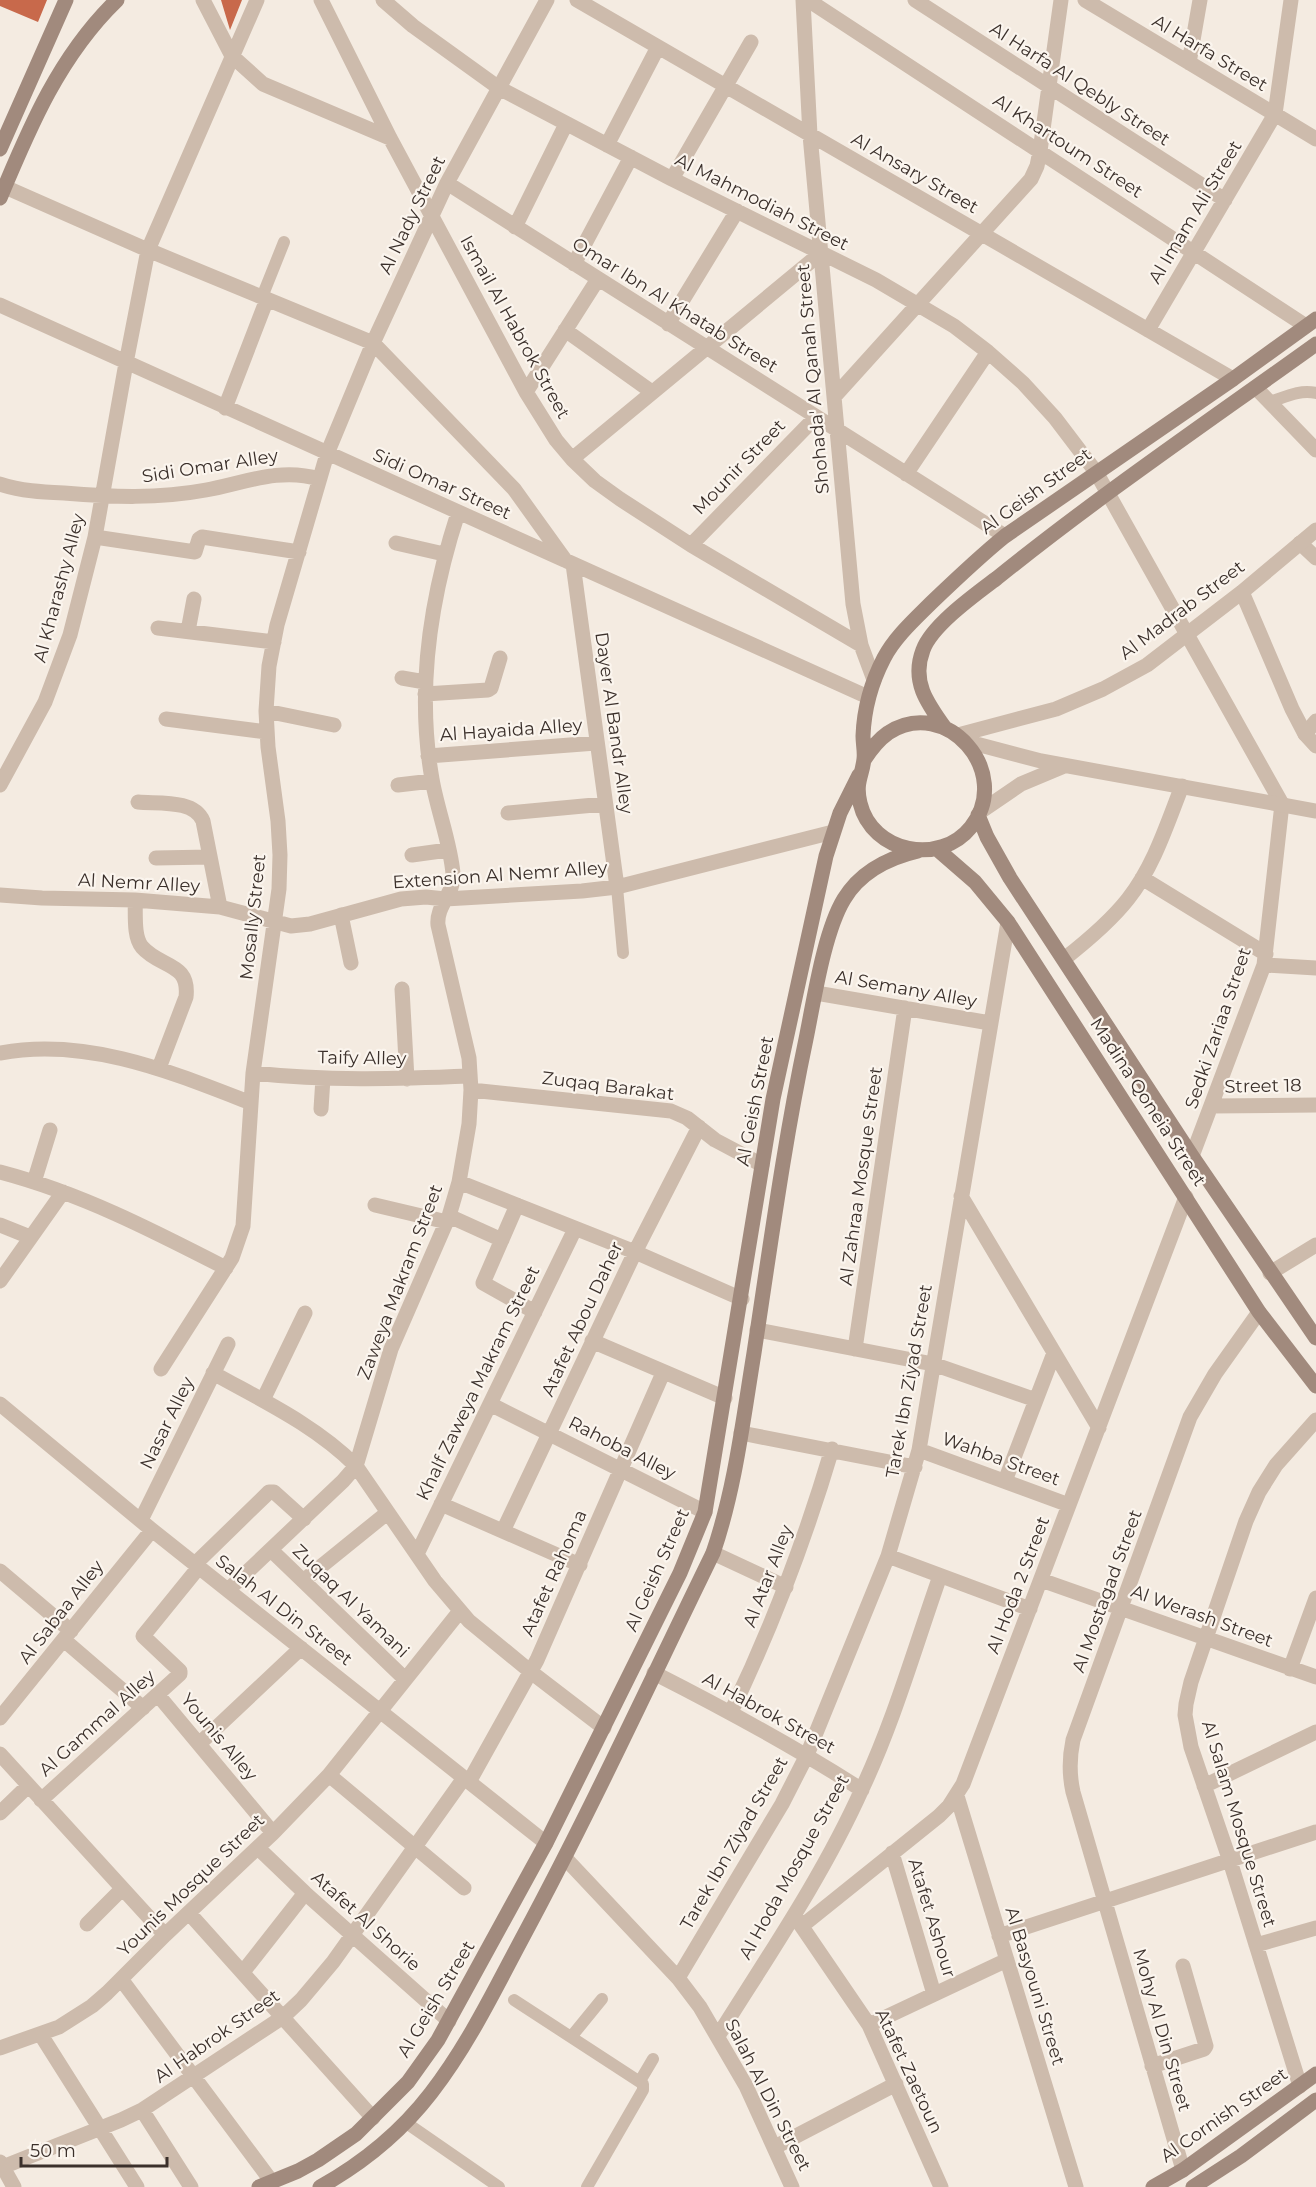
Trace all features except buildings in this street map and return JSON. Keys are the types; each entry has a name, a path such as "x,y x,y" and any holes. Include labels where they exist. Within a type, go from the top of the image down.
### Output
{"main road":[{"path":"0,149 66,0"},
{"path":"2,192 35,116 55,78 80,42 117,0"},
{"name":"Al Geish Street","path":"864,760 864,718 868,697 885,656 900,635 971,563 1005,536 1233,379 1311,322"},
{"path":"956,735 926,724 907,725 889,732 875,744 864,760 859,775 858,790 861,806 876,832 889,842 918,851 937,849 950,844 961,837 979,813 984,793 983,774 973,750 956,735 922,695 918,679 921,655 933,633 961,607 1053,532 1316,344"},
{"name":"Al Geish Street","path":"266,2185 318,2160 347,2141 374,2118 408,2082 438,2040 546,1843 680,1573 705,1512 742,1299 773,1099 826,856 833,832 859,775"},
{"name":"Madina Qoneia Street","path":"979,813 987,837 1010,878 1192,1156 1316,1338"},
{"name":"Madina Qoneia Street","path":"937,849 975,882 1008,922 1259,1312 1316,1386"},
{"name":"Al Geish Street","path":"321,2187 365,2158 405,2122 430,2094 458,2054 565,1858 713,1553 726,1510 741,1433 789,1122 816,993 836,914 844,898 855,884 884,862 918,851"},
{"path":"750,1238 770,1243"},
{"path":"438,2040 458,2054"},
{"name":"Al Cornish Street","path":"1153,2187 1183,2170 1316,2074"},
{"path":"1193,2187 1241,2156 1316,2100"}],"street":[{"path":"203,0 232,57 263,84 390,138"},
{"name":"Al Kharashy Alley","path":"0,785 45,702 70,636 95,537 148,250 257,0"},
{"name":"Ismail Al Habrok Street","path":"321,0 390,138 526,392 541,419 572,459 595,481 691,545 861,645"},
{"name":"Al Mahmodiah Street","path":"383,0 413,26 499,88 672,179 918,303 954,326 1023,383 1055,418 1096,472 1282,804"},
{"name":"Al Nady Street","path":"327,454 373,343 431,215 547,0"},
{"name":"Al Ansary Street","path":"577,0 1233,379"},
{"name":"Shohada' Al Qanah Street","path":"803,0 810,135 853,604 861,645 874,680"},
{"name":"Al Khartoum Street","path":"808,0 1193,253 1311,322"},
{"name":"Al Harfa Al Qebly Street","path":"915,0 1225,200"},
{"path":"834,397 1031,179 1040,151 1047,87 1061,0"},
{"name":"Al Harfa Street","path":"1085,0 1316,139"},
{"path":"1190,63 1200,0"},
{"path":"1275,114 1291,0"},
{"path":"672,179 751,42"},
{"path":"607,145 658,47"},
{"name":"Al Imam Ali Street","path":"1148,330 1275,114"},
{"path":"515,227 566,124"},
{"path":"574,264 630,157"},
{"name":"Omar Ibn Al Khatab Street","path":"447,183 1005,536"},
{"path":"2,192 373,343 514,489 569,563"},
{"path":"668,324 737,211"},
{"path":"572,459 821,253"},
{"path":"526,392 598,279"},
{"path":"225,408 265,298"},
{"name":"Sidi Omar Street","path":"0,305 868,697"},
{"path":"565,330 652,392"},
{"path":"906,474 988,352"},
{"path":"1256,387 1316,450"},
{"name":"Mounir Street","path":"691,545 816,417"},
{"name":"Mosally Street","path":"161,1369 226,1268 237,1248 243,1226 253,1073 274,923 280,855 267,732 269,666 298,552 327,454"},
{"name":"Sidi Omar Alley","path":"0,484 39,492 138,498 174,496 280,474 319,478"},
{"name":"Zaweya Makram Street","path":"228,1590 304,1519 356,1466 391,1349 448,1219 459,1182 469,1124 471,1083 469,1058 438,925 438,915 453,884 453,875 428,756 425,688 430,622 444,554 458,513"},
{"name":"Al Madrab Street","path":"956,735 1056,709 1103,689 1147,665 1242,592 1316,530"},
{"path":"95,537 195,552 199,539 202,537 298,552"},
{"path":"396,543 444,554"},
{"path":"1300,543 1316,558"},
{"name":"Dayer Al Bandr Alley","path":"569,563 618,887"},
{"path":"1242,592 1292,709 1305,734 1316,746"},
{"path":"188,631 194,599"},
{"path":"158,627 274,642"},
{"path":"402,678 425,688 490,689 500,658"},
{"path":"266,711 334,725"},
{"path":"166,719 267,732"},
{"path":"1305,734 1316,720"},
{"path":"956,735 1015,756 1316,811"},
{"name":"Al Hayaida Alley","path":"428,756 596,743"},
{"path":"979,813 1021,784 1067,765"},
{"path":"398,785 432,781"},
{"path":"1064,959 1112,918 1128,899 1154,855 1182,786"},
{"path":"138,802 195,809 203,821 220,907"},
{"path":"508,813 605,804"},
{"name":"Sedki Zariaa Street","path":"1192,1156 1265,959 1282,804"},
{"name":"Extension Al Nemr Alley","path":"274,923 301,926 401,899 426,897 445,899 618,887 833,832"},
{"path":"412,855 448,850"},
{"path":"156,858 210,857"},
{"path":"1142,878 1265,959 1316,968"},
{"name":"Al Nemr Alley","path":"0,895 135,900 220,907 274,923"},
{"path":"135,900 138,939 142,947 179,971 185,977 188,986 159,1068"},
{"path":"340,915 351,963"},
{"name":"Tarek Ibn Ziyad Street","path":"678,1978 782,1804 807,1755 888,1556 919,1450 1008,922"},
{"path":"402,989 407,1079"},
{"name":"Al Semany Alley","path":"816,993 990,1023"},
{"name":"Al Zahraa Mosque Street","path":"855,1349 905,1008"},
{"path":"0,1053 44,1048 99,1053 159,1068 252,1103"},
{"name":"Taify Alley","path":"253,1073 471,1083"},
{"path":"321,1109 323,1078"},
{"name":"Zuqaq Barakat","path":"471,1083 679,1114 715,1140 762,1165"},
{"name":"Street 18","path":"1211,1107 1316,1105"},
{"name":"Atafet Abou Daher","path":"503,1530 635,1252 699,1127"},
{"path":"34,1182 50,1130"},
{"path":"0,1172 63,1192 134,1221 226,1268"},
{"path":"459,1182 635,1252 742,1299"},
{"path":"0,1281 63,1192"},
{"path":"961,1196 1099,1428"},
{"name":"Al Hoda 2 Street","path":"798,1921 892,1853 939,1816 957,1796 969,1772 1186,1197"},
{"path":"375,1205 448,1219 502,1240"},
{"path":"517,1205 483,1283 535,1311"},
{"path":"0,1225 30,1237"},
{"name":"Khalf Zaweya Makram Street","path":"417,1554 575,1229"},
{"path":"1270,1273 1316,1245"},
{"name":"Al Mostagad Street","path":"1104,1902 1069,1774 1069,1757 1073,1740 1190,1417 1215,1374 1259,1312"},
{"path":"262,1400 305,1314"},
{"path":"757,1330 933,1364 1036,1400"},
{"path":"592,1341 725,1398"},
{"name":"Nasar Alley","path":"146,1525 228,1344"},
{"path":"1005,1481 1054,1353"},
{"path":"213,1373 316,1432 356,1466 435,1581 460,1611 489,1639 604,1728"},
{"name":"Atafet Rahoma","path":"466,1780 531,1672 663,1373"},
{"name":"Salah Al Din Street","path":"0,1404 146,1525 546,1843"},
{"name":"Rahoba Alley","path":"490,1404 705,1512"},
{"name":"Al Salam Mosque Street","path":"1300,2086 1230,1861 1191,1747 1185,1715 1188,1693 1246,1521 1259,1492 1276,1465 1316,1420"},
{"path":"741,1433 915,1467"},
{"name":"Al Atar Alley","path":"731,1712 786,1587 832,1449"},
{"name":"Wahba Street","path":"919,1450 1069,1505"},
{"path":"197,1566 269,1492 274,1492 304,1519"},
{"path":"441,1504 580,1565"},
{"path":"303,1581 387,1513"},
{"name":"Al Sabaa Alley","path":"0,1718 68,1635 146,1525"},
{"name":"Zuqaq Al Yamani","path":"271,1550 405,1679"},
{"path":"713,1553 786,1587"},
{"path":"888,1556 1030,1609"},
{"name":"Al Gammal Alley","path":"41,1800 181,1673 143,1636 197,1566"},
{"path":"0,1571 143,1708"},
{"name":"Al Hoda Mosque Street","path":"718,2036 798,1921 862,1790 884,1737 940,1576"},
{"name":"Al Werash Street","path":"1041,1580 1316,1677"},
{"path":"1290,1669 1316,1598"},
{"name":"Younis Mosque Street","path":"0,2048 59,2027 92,2006 258,1848 329,1775 460,1611"},
{"path":"199,1744 302,1648"},
{"name":"Al Habrok Street","path":"654,1673 731,1712 807,1755 862,1790"},
{"name":"Younis Alley","path":"158,1695 273,1833"},
{"path":"1204,1786 1316,1732"},
{"path":"0,1754 165,1935"},
{"path":"329,1775 464,1888"},
{"name":"Al Habrok Street","path":"1,2166 100,2129 142,2110 283,2017 318,1981 466,1780"},
{"path":"0,1813 28,1786"},
{"name":"Al Basyouni Street","path":"957,1796 1076,2187"},
{"path":"999,1936 1316,1832"},
{"name":"Atafet Al Shorie","path":"258,1848 305,1893 449,2021"},
{"name":"Atafet Ashour","path":"892,1853 934,1994"},
{"name":"Salah Al Din Street","path":"565,1858 678,1978 700,2007 746,2086 792,2187"},
{"path":"87,1924 122,1889"},
{"path":"243,1972 305,1893"},
{"name":"Mohy Al Din Street","path":"1104,1902 1183,2170"},
{"path":"189,1913 374,2118"},
{"name":"Atafet Zaetoun","path":"798,1921 869,2025 941,2187"},
{"path":"1256,1944 1316,1928"},
{"path":"869,2025 1007,1960"},
{"path":"1152,2066 1204,2049 1206,2046 1183,1966"},
{"path":"121,1978 194,2077 266,2185"},
{"path":"41,2035 137,2187"},
{"path":"775,2147 896,2084"},
{"path":"142,2110 191,2187"},
{"path":"1,2166 14,2187"}],"lane":[{"path":"265,298 284,242"},
{"path":"1270,402 1308,391 1316,393"},
{"path":"618,887 623,953"},
{"path":"571,2037 602,1999"},
{"path":"514,2000 643,2084 643,2090 587,2187"},
{"path":"640,2081 653,2059"},
{"path":"405,2122 499,2187"}]}
